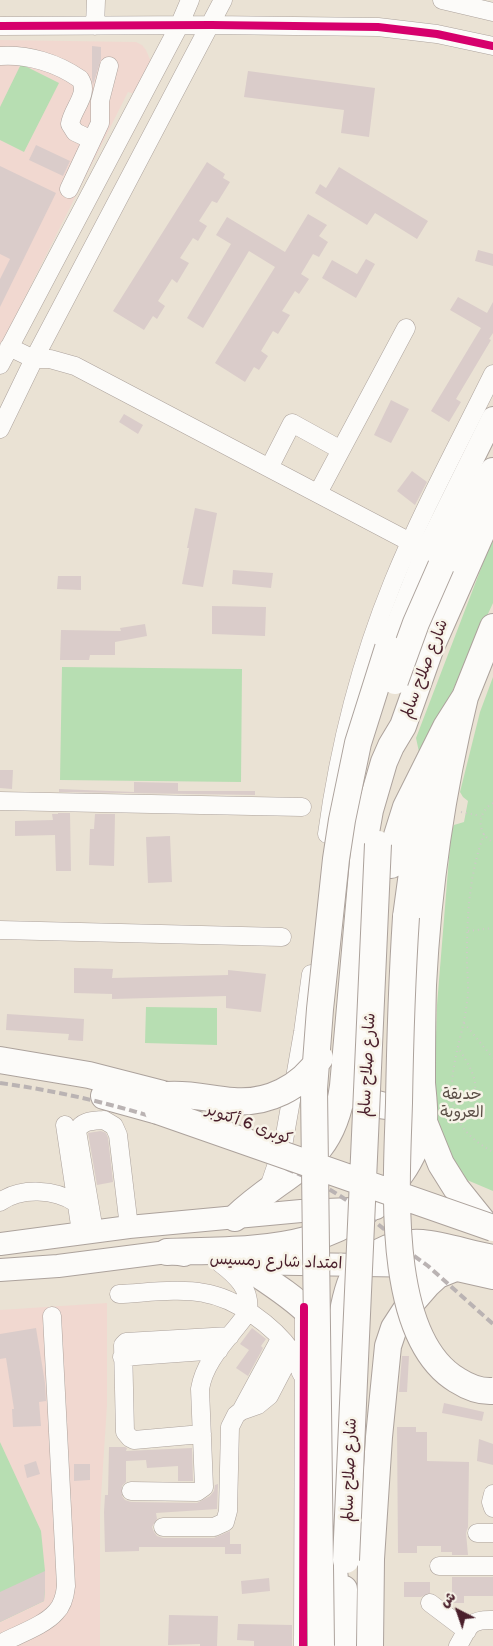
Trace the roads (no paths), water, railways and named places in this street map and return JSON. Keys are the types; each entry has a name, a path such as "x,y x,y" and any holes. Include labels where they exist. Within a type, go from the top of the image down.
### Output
{"highway":[{"path":"166,1095 191,1095 243,1101 270,1097 286,1090 301,1080 323,1053 330,1037 334,1020 354,840 366,779 382,720 424,604 463,518 493,471"},
{"name":"شارع صلاح سالم","path":"361,1646 351,1560 378,844 381,812 390,775 391,746 403,726 431,647 493,507"},
{"name":"شارع صلاح سالم","path":"343,1646 342,1607 351,1560 391,865 394,845 406,808 446,727 465,698 493,627"},
{"path":"320,1646 314,1089 316,1049 336,859 342,820 361,734 388,648"},
{"path":"167,1252 246,1249 304,1241 335,1231 373,1208 388,1193 411,1159 424,1111 423,995 432,880 453,746 465,698"},
{"path":"446,727 421,823 406,917 400,1036 398,1238 401,1268 414,1321 432,1358 441,1369 462,1383 477,1389 493,1391"},
{"path":"235,1218 268,1190 296,1172 320,1148 334,1125 338,1113 365,838 373,798 391,746"},
{"name":"كوبرى 6 أكتوبر","path":"0,1060 79,1073 166,1095 491,1222"},
{"name":"كوبرى 6 أكتوبر","path":"0,1077 66,1087 158,1112 491,1222"},
{"path":"342,1086 357,1097 373,1104 390,1107 408,1106 424,1111"},
{"path":"424,1111 441,1164 456,1188 491,1222"},
{"path":"342,1607 336,1589 333,1561 337,1356 345,1304 354,1274 378,1252 390,1247 407,1244 422,1243 493,1258"},
{"path":"230,1263 304,1307 328,1337 337,1356"},
{"path":"370,1646 371,1560 379,1437 388,1346 394,1328 407,1308 438,1275 453,1269"},
{"path":"337,1356 345,1343 355,1336 367,1334 379,1338 388,1346"}],"main road":[{"path":"388,648 432,539 493,418"},
{"path":"463,518 493,445"},
{"path":"0,1244 129,1227 300,1212 373,1208 491,1222"},
{"name":"امتداد شارع رمسيس","path":"0,1270 58,1266 167,1252 230,1263 405,1265 453,1269 493,1278"}],"street":[{"path":"95,26 96,0"},
{"path":"0,365 179,26 190,0"},
{"path":"0,429 34,360 223,0"},
{"path":"442,0 493,12"},
{"path":"0,26 211,25 378,27 437,34 493,46"},
{"path":"0,56 21,56 44,61 80,79 83,83 84,91 70,124 75,132 92,140"},
{"path":"69,189 101,119 100,101 109,66"},
{"path":"29,308 54,322"},
{"path":"318,493 406,328"},
{"path":"9,347 34,360 50,359 75,366 410,542"},
{"path":"268,1190 283,1146 301,1048 326,845 340,755 363,667 393,582 410,542 493,374"},
{"path":"268,468 292,423 341,450"},
{"path":"0,801 302,807"},
{"path":"0,930 282,937"},
{"path":"87,1232 77,1131 85,1122 104,1120 114,1126 118,1135 129,1227"},
{"path":"66,1126 76,1203 87,1232"},
{"path":"0,1202 16,1195 44,1192 61,1194 76,1203"},
{"path":"131,1491 197,1492 203,1489 205,1485 201,1380 208,1364 248,1312 250,1301 246,1288 230,1263"},
{"path":"119,1294 193,1291 219,1297 259,1319 280,1339 292,1352 304,1380"},
{"path":"303,1646 304,1307"},
{"path":"0,1644 48,1619 57,1612 64,1600 66,1586 52,1316"},
{"path":"159,1347 230,1336"},
{"path":"163,1527 214,1527 220,1526 225,1522 228,1511 230,1427 241,1411 280,1339"},
{"path":"202,1434 134,1440 130,1438 125,1432 123,1345 126,1342 159,1347 219,1350"},
{"path":"241,1411 258,1405 269,1396 292,1352"},
{"path":"493,1494 491,1502 493,1508"},
{"path":"439,1566 493,1566"},
{"path":"430,1603 467,1630"},
{"path":"458,1646 472,1624 479,1620 493,1620"}],"railway":[{"path":"0,1083 71,1096 141,1113 209,1136 315,1181 376,1222 493,1324"}],"park label":[{"name":"حديقة العروبة","path":"462,1104"}]}
